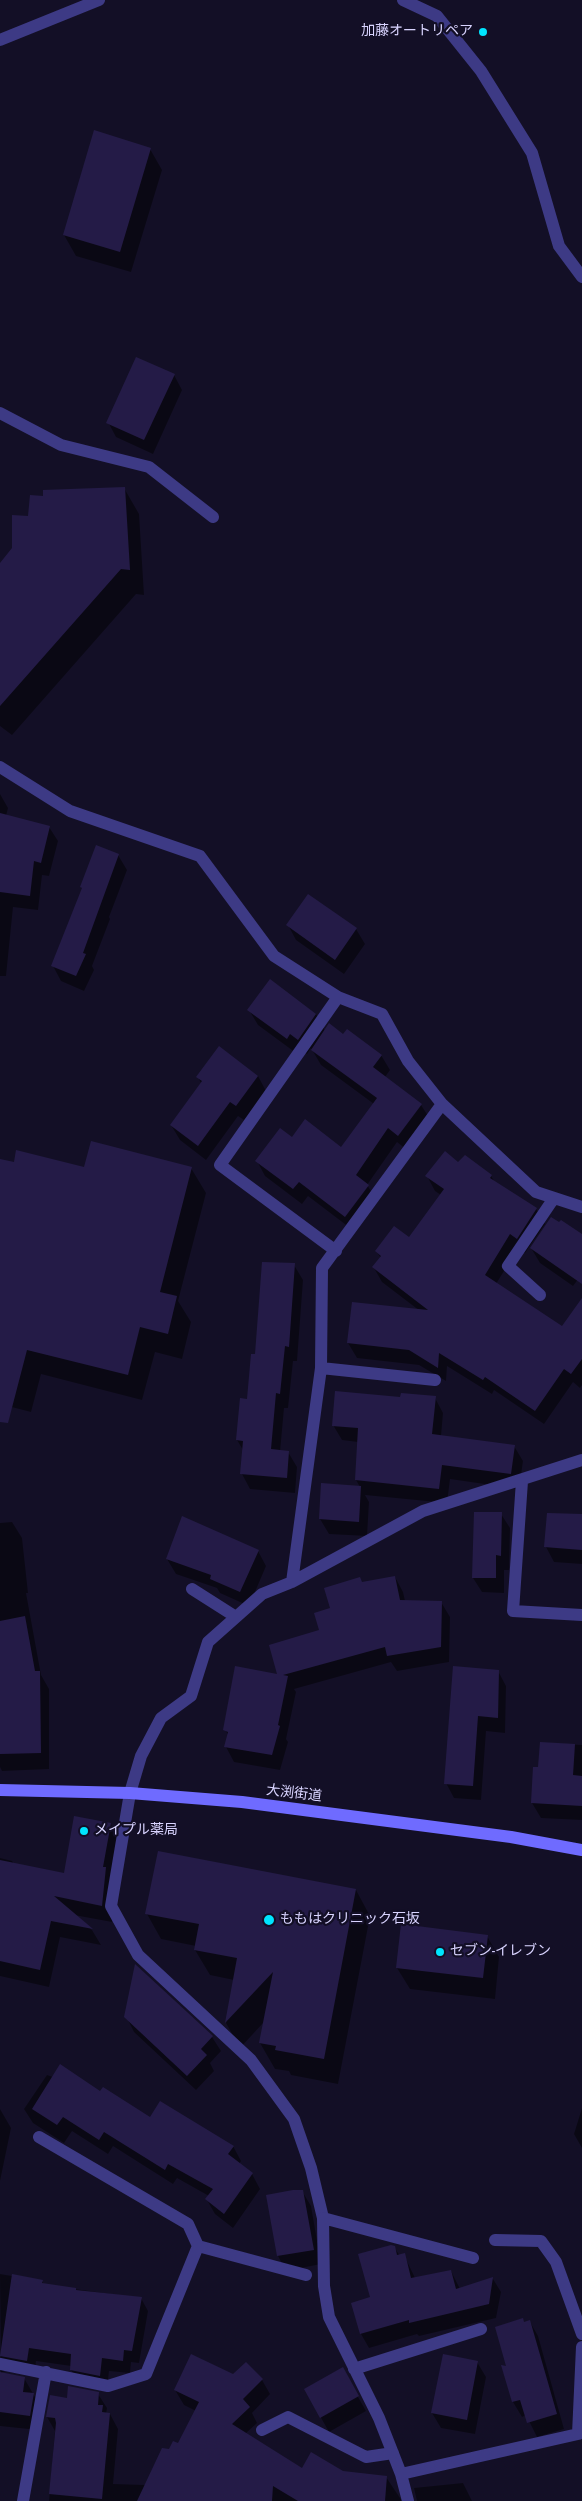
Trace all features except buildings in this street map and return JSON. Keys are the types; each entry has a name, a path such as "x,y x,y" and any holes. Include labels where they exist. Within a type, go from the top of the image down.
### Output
{"street":[{"path":"0,40 99,0"},
{"path":"403,0 437,16 481,71 532,153 559,246 582,277"},
{"path":"0,413 61,446 149,467 213,517"},
{"path":"0,767 70,812 200,856 274,956 338,997 382,1014 408,1061 442,1104 536,1192 582,1207"},
{"path":"336,1251 220,1165 338,997"},
{"path":"292,1582 321,1368 322,1268 442,1104"},
{"path":"540,1295 508,1266 554,1198"},
{"path":"321,1368 435,1380"},
{"path":"408,2501 401,2474 379,2418 329,2317 324,2286 323,2218 311,2168 294,2119 251,2060 138,1955 111,1906 130,1793 141,1756 162,1718 191,1696 208,1642 262,1594 292,1582 423,1511 522,1481 582,1460"},
{"path":"522,1481 513,1612 582,1615"},
{"path":"192,1589 236,1617"},
{"name":"大渕街道","path":"0,1790 130,1793 242,1802 511,1837 582,1850"},
{"path":"0,2364 108,2386 146,2374 198,2246 188,2224 39,2137"},
{"path":"323,2218 473,2258"},
{"path":"495,2240 541,2242 556,2262 582,2334"},
{"path":"198,2246 306,2275"},
{"path":"354,2369 481,2328"},
{"path":"401,2474 580,2434 582,2347"},
{"path":"22,2501 46,2372"},
{"path":"262,2430 288,2416 366,2457 393,2453"}],"place":[{"name":"加藤オートリペア","path":"483,32"},
{"name":"メイプル薬局","path":"84,1831"},
{"name":"ももはクリニック石坂","path":"269,1920"},
{"name":"セブン-イレブン","path":"440,1952"}]}
